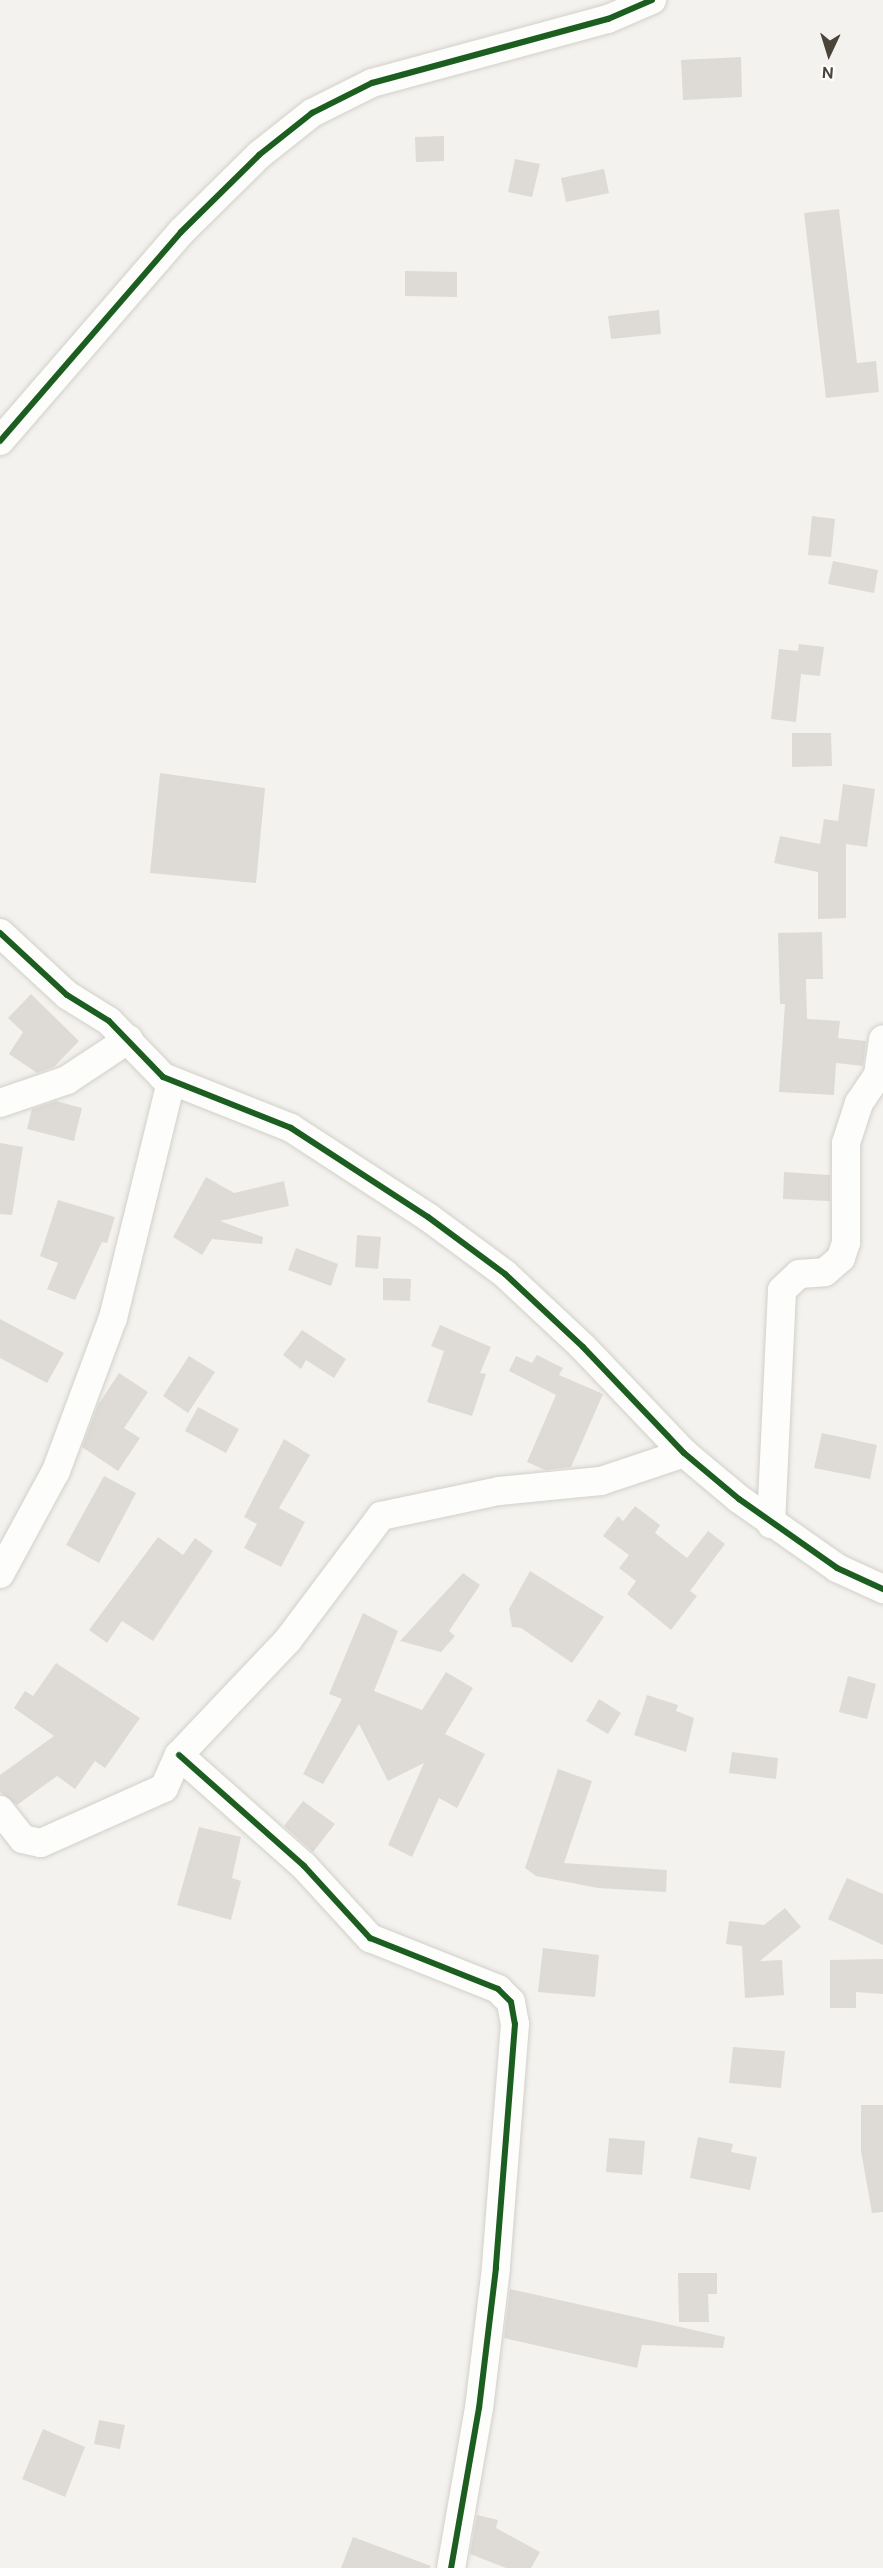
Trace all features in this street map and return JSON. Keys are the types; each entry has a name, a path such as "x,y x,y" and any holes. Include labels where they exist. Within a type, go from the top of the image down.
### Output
{"street":[{"path":"0,441 181,232 259,155 312,113 372,83 608,19 651,0"},
{"path":"0,933 68,995 129,1039 171,1082 291,1128 428,1216 505,1274 583,1347 684,1453 771,1524 837,1568 883,1589"},
{"path":"0,1103 67,1080 129,1039"},
{"path":"771,1524 782,1290 794,1277 825,1272 841,1258 846,1243 846,1143 859,1103 878,1075 883,1039"},
{"path":"0,1574 56,1471 113,1318 171,1082"},
{"path":"0,1810 23,1839 51,1840 164,1788 180,1755 288,1640 381,1516 499,1491 601,1481 684,1453"},
{"path":"180,1755 304,1866 370,1938 498,1989 511,2002 515,2024 496,2268 479,2408 451,2568"}],"building":[{"path":"741,57 742,97 683,100 681,60"},
{"path":"444,136 444,161 416,162 415,137"},
{"path":"515,159 540,164 532,197 508,192"},
{"path":"604,169 609,193 566,202 561,178"},
{"path":"839,209 857,363 876,361 879,392 826,398 804,213"},
{"path":"405,271 457,272 457,297 405,296"},
{"path":"659,310 661,334 611,339 608,316"},
{"path":"812,516 835,519 831,557 808,555"},
{"path":"833,561 878,570 874,593 828,584"},
{"path":"799,644 824,647 820,676 801,674 796,722 771,719 779,649 798,651"},
{"path":"792,733 831,733 832,766 792,767"},
{"path":"160,773 265,788 256,883 150,873"},
{"path":"843,784 875,789 867,847 846,844 846,918 818,919 818,872 774,863 780,836 820,844 824,819 838,821"},
{"path":"822,932 823,979 806,979 807,1019 840,1021 838,1038 866,1041 863,1066 836,1063 834,1095 779,1092 785,1004 780,1004 778,933"},
{"path":"31,994 79,1041 54,1067 37,1073 9,1054 23,1032 8,1018"},
{"path":"56,1101 82,1108 74,1141 27,1129 32,1109"},
{"path":"0,1143 23,1147 12,1215 0,1214"},
{"path":"784,1172 830,1175 830,1201 783,1199"},
{"path":"206,1177 234,1193 284,1181 289,1206 220,1221 263,1237 262,1244 212,1239 202,1255 173,1237"},
{"path":"58,1200 115,1217 107,1243 102,1242 75,1300 47,1289 58,1263 40,1256"},
{"path":"357,1235 381,1237 378,1269 355,1267"},
{"path":"296,1248 338,1264 331,1286 288,1270"},
{"path":"383,1278 411,1279 410,1301 383,1300"},
{"path":"0,1319 64,1353 47,1383 0,1358"},
{"path":"440,1325 491,1347 480,1373 486,1374 472,1416 427,1402 444,1351 431,1346"},
{"path":"302,1330 346,1359 334,1378 306,1360 301,1369 283,1355"},
{"path":"537,1355 563,1368 559,1375 603,1394 571,1467 545,1470 527,1462 556,1395 509,1371 516,1356 532,1363"},
{"path":"189,1356 215,1372 188,1413 163,1396"},
{"path":"119,1373 148,1392 124,1428 140,1438 118,1471 82,1447 98,1405"},
{"path":"198,1407 239,1429 226,1453 185,1431"},
{"path":"822,1433 877,1445 870,1479 814,1468"},
{"path":"284,1439 310,1455 279,1508 305,1522 281,1567 244,1548 257,1524 244,1517"},
{"path":"104,1476 136,1493 99,1563 66,1545"},
{"path":"635,1506 660,1525 655,1533 687,1558 708,1531 725,1544 690,1591 697,1596 671,1630 627,1594 636,1581 619,1568 629,1555 603,1536 618,1516 623,1521"},
{"path":"158,1537 183,1555 195,1538 213,1551 153,1641 122,1621 107,1643 89,1630"},
{"path":"530,1571 604,1617 572,1663 521,1628 512,1627 509,1609"},
{"path":"463,1573 480,1585 449,1631 455,1636 441,1652 400,1641"},
{"path":"363,1613 398,1631 374,1691 422,1710 446,1672 473,1688 445,1734 485,1754 457,1808 439,1798 412,1857 388,1845 424,1763 388,1781 359,1724 323,1784 303,1774 342,1699 329,1694"},
{"path":"56,1663 140,1718 105,1768 95,1761 75,1789 57,1776 17,1805 0,1792 0,1775 54,1736 14,1708 25,1691 33,1696"},
{"path":"848,1676 876,1684 867,1719 839,1712"},
{"path":"647,1695 678,1705 676,1711 694,1718 686,1752 634,1735"},
{"path":"599,1699 621,1713 608,1734 586,1721"},
{"path":"732,1752 778,1758 776,1779 729,1773"},
{"path":"558,1769 592,1781 564,1863 667,1870 666,1892 598,1888 536,1876 525,1868"},
{"path":"303,1801 335,1824 313,1852 284,1826"},
{"path":"199,1827 241,1837 232,1878 241,1881 231,1920 177,1905"},
{"path":"847,1878 883,1894 883,1945 828,1919"},
{"path":"785,1908 801,1927 760,1961 782,1960 784,1995 745,1998 742,1946 726,1944 729,1921 764,1925"},
{"path":"543,1948 599,1955 595,1997 538,1992"},
{"path":"883,1959 883,1994 856,1992 856,2008 830,2008 830,1960"},
{"path":"733,2047 785,2051 781,2088 729,2083"},
{"path":"861,2105 883,2105 883,2212 872,2213 861,2151"},
{"path":"698,2137 733,2144 731,2152 757,2157 750,2190 690,2178"},
{"path":"609,2138 645,2141 642,2175 606,2172"},
{"path":"678,2273 717,2273 717,2294 708,2294 709,2322 679,2322"},
{"path":"510,2289 725,2337 723,2348 642,2345 637,2368 504,2338"},
{"path":"99,2420 125,2425 120,2449 94,2444"},
{"path":"43,2429 85,2447 65,2497 22,2479"},
{"path":"477,2515 498,2520 496,2528 540,2552 531,2568 506,2568 470,2554"},
{"path":"353,2537 431,2566 430,2568 341,2568"}],"cycle path":[{"path":"0,441 181,232 259,155 312,113 372,83 608,19 652,0"},
{"path":"0,933 67,995 109,1021 163,1077 291,1128 428,1217 505,1274 583,1347 684,1453 739,1499 837,1568 883,1589"},
{"path":"179,1755 304,1866 370,1938 498,1989 511,2002 515,2024 496,2268 479,2408 451,2568"}]}
